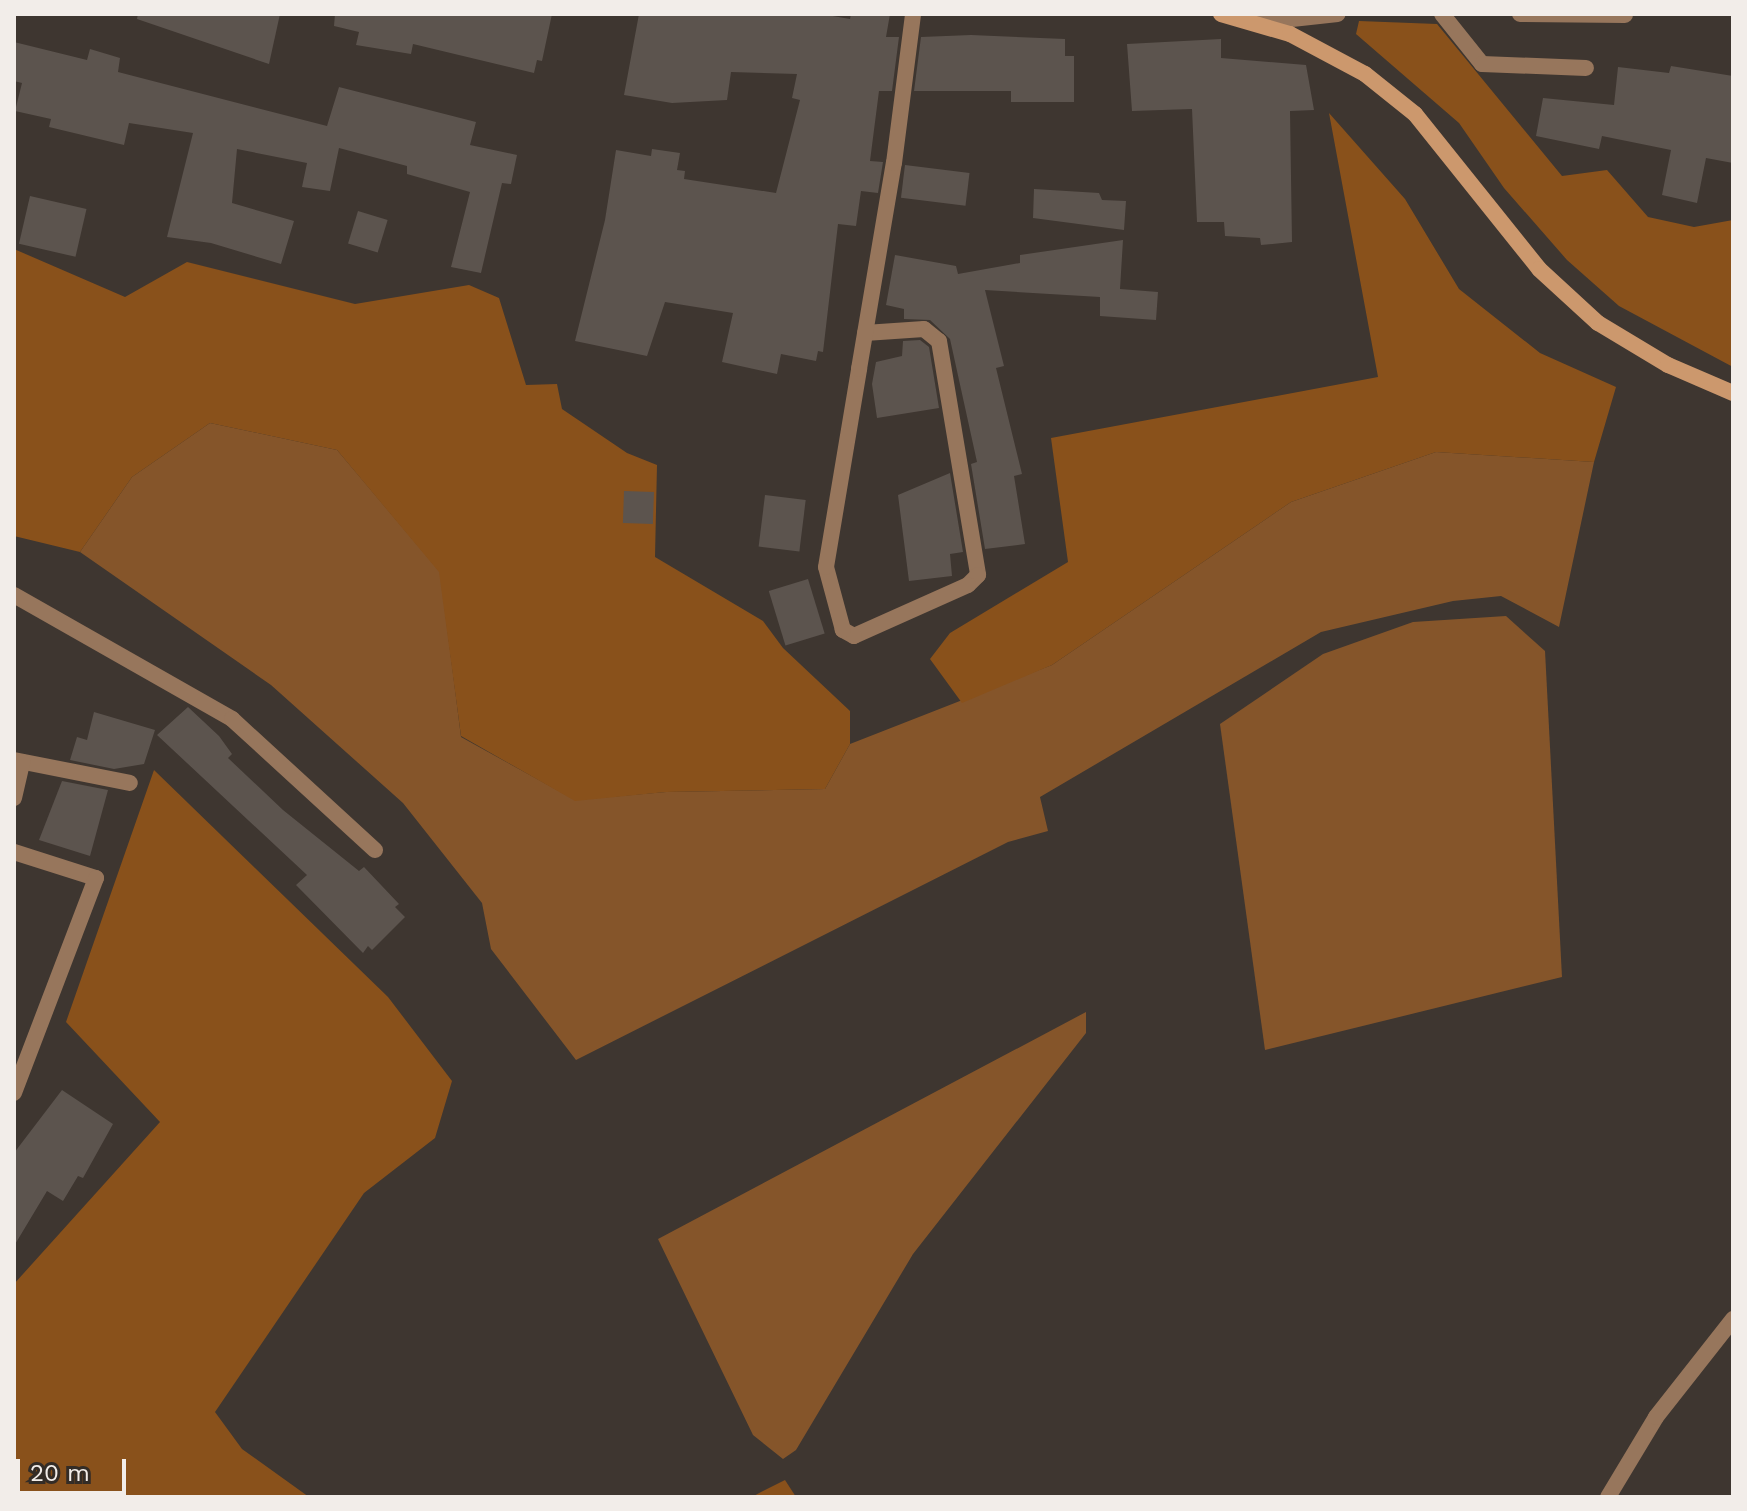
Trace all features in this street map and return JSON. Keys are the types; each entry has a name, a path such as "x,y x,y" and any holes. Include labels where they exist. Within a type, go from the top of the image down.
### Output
{"street":[{"path":"865,333 924,329 939,341 978,575 968,585 854,636 843,630 826,567 913,14"},
{"path":"1221,14 1256,23 1324,49 1377,83 1415,114 1539,269 1598,323 1668,365 1733,393"},
{"path":"1256,23 1338,14"},
{"path":"1442,14 1482,64 1586,68"},
{"path":"1520,14 1625,15"},
{"path":"14,595 232,719 375,850"},
{"path":"14,798 18,761 130,783"},
{"path":"14,852 96,878 14,1093"},
{"path":"1608,1497 1656,1417 1733,1319"}],"shaded area":[{"path":"1359,21 1437,24 1562,176 1607,170 1648,217 1694,227 1733,220 1733,367 1619,306 1567,260 1504,188 1459,123 1356,34"},
{"path":"1329,113 1405,199 1459,289 1540,353 1616,387 1594,462 1436,452 1291,502 1052,665 962,703 930,659 950,633 1068,562 1051,438 1378,377"},
{"path":"14,249 125,297 187,262 355,304 469,285 499,298 526,385 557,384 562,409 627,453 657,465 655,557 763,621 783,648 850,711 850,744 825,789 666,792 575,801 461,736 439,572 337,450 210,423 132,477 80,552 14,536"},
{"path":"210,423 337,450 440,572 461,737 575,800 666,792 825,789 850,744 1052,665 1291,502 1436,452 1594,462 1559,627 1501,596 1453,601 1321,632 1040,797 1048,831 1008,842 576,1060 491,949 482,903 403,803 271,685 80,552 132,477"},
{"path":"1506,616 1545,651 1562,977 1265,1050 1220,724 1323,654 1413,622"},
{"path":"154,770 388,997 452,1081 435,1138 364,1193 215,1412 242,1449 309,1497 14,1497 14,1284 160,1122 66,1022"},
{"path":"1086,1012 1086,1033 913,1254 796,1450 783,1459 753,1435 658,1239"},
{"path":"785,1480 796,1497 752,1497 761,1492"}],"building":[{"path":"138,14 280,14 269,64 137,19"},
{"path":"335,14 552,14 542,61 537,60 534,73 413,44 411,54 356,45 359,32 334,26"},
{"path":"639,14 821,14 850,19 851,14 890,14 886,37 899,37 892,91 879,91 870,161 883,162 878,193 861,191 856,226 838,224 823,352 818,351 816,361 781,354 777,374 722,362 733,313 665,302 647,356 575,341 605,220 616,150 651,156 652,149 680,153 677,170 685,171 684,179 776,193 800,100 792,98 797,74 731,72 727,100 672,103 624,95"},
{"path":"971,35 1065,39 1065,56 1074,56 1074,102 1011,102 1011,91 914,91 921,37"},
{"path":"1221,39 1221,58 1306,65 1314,110 1290,111 1292,242 1261,245 1260,238 1225,236 1224,222 1197,222 1192,109 1132,111 1127,44"},
{"path":"14,42 87,60 90,49 120,58 118,72 327,126 339,87 476,122 470,145 517,155 511,184 502,183 481,273 451,267 470,192 407,174 407,166 339,148 330,191 302,187 307,163 237,149 232,203 294,221 281,264 211,243 167,237 193,133 129,123 124,145 49,127 51,119 15,111 22,83 14,81"},
{"path":"1671,66 1733,76 1733,163 1706,158 1697,203 1662,195 1671,150 1602,136 1599,149 1536,136 1543,98 1614,105 1618,67 1669,73"},
{"path":"905,165 970,173 965,206 901,198"},
{"path":"1034,189 1099,193 1102,200 1126,201 1124,230 1033,218"},
{"path":"30,196 87,209 75,257 19,244"},
{"path":"358,211 388,220 378,253 348,244"},
{"path":"1123,240 1120,289 1158,292 1156,320 1100,316 1100,297 985,290 1004,366 996,368 1022,474 1014,476 1025,544 985,549 971,464 977,462 950,339 930,320 904,319 904,309 886,305 895,255 956,266 958,274 1020,263 1020,255"},
{"path":"920,340 929,347 939,408 877,418 872,384 876,362 902,356 903,341"},
{"path":"950,473 963,552 950,554 952,576 909,581 898,495"},
{"path":"624,491 654,492 653,524 623,523"},
{"path":"765,495 806,500 799,552 759,547"},
{"path":"808,579 825,634 785,645 769,591"},
{"path":"188,707 219,736 232,754 228,758 283,810 359,871 364,867 399,904 395,907 405,917 372,950 368,946 363,953 296,885 307,875 157,735"},
{"path":"94,712 155,730 144,764 114,769 70,760 77,737 87,740"},
{"path":"62,781 108,790 90,856 39,840"},
{"path":"62,1090 113,1124 83,1178 78,1176 63,1201 47,1191 14,1246 14,1153"}]}
